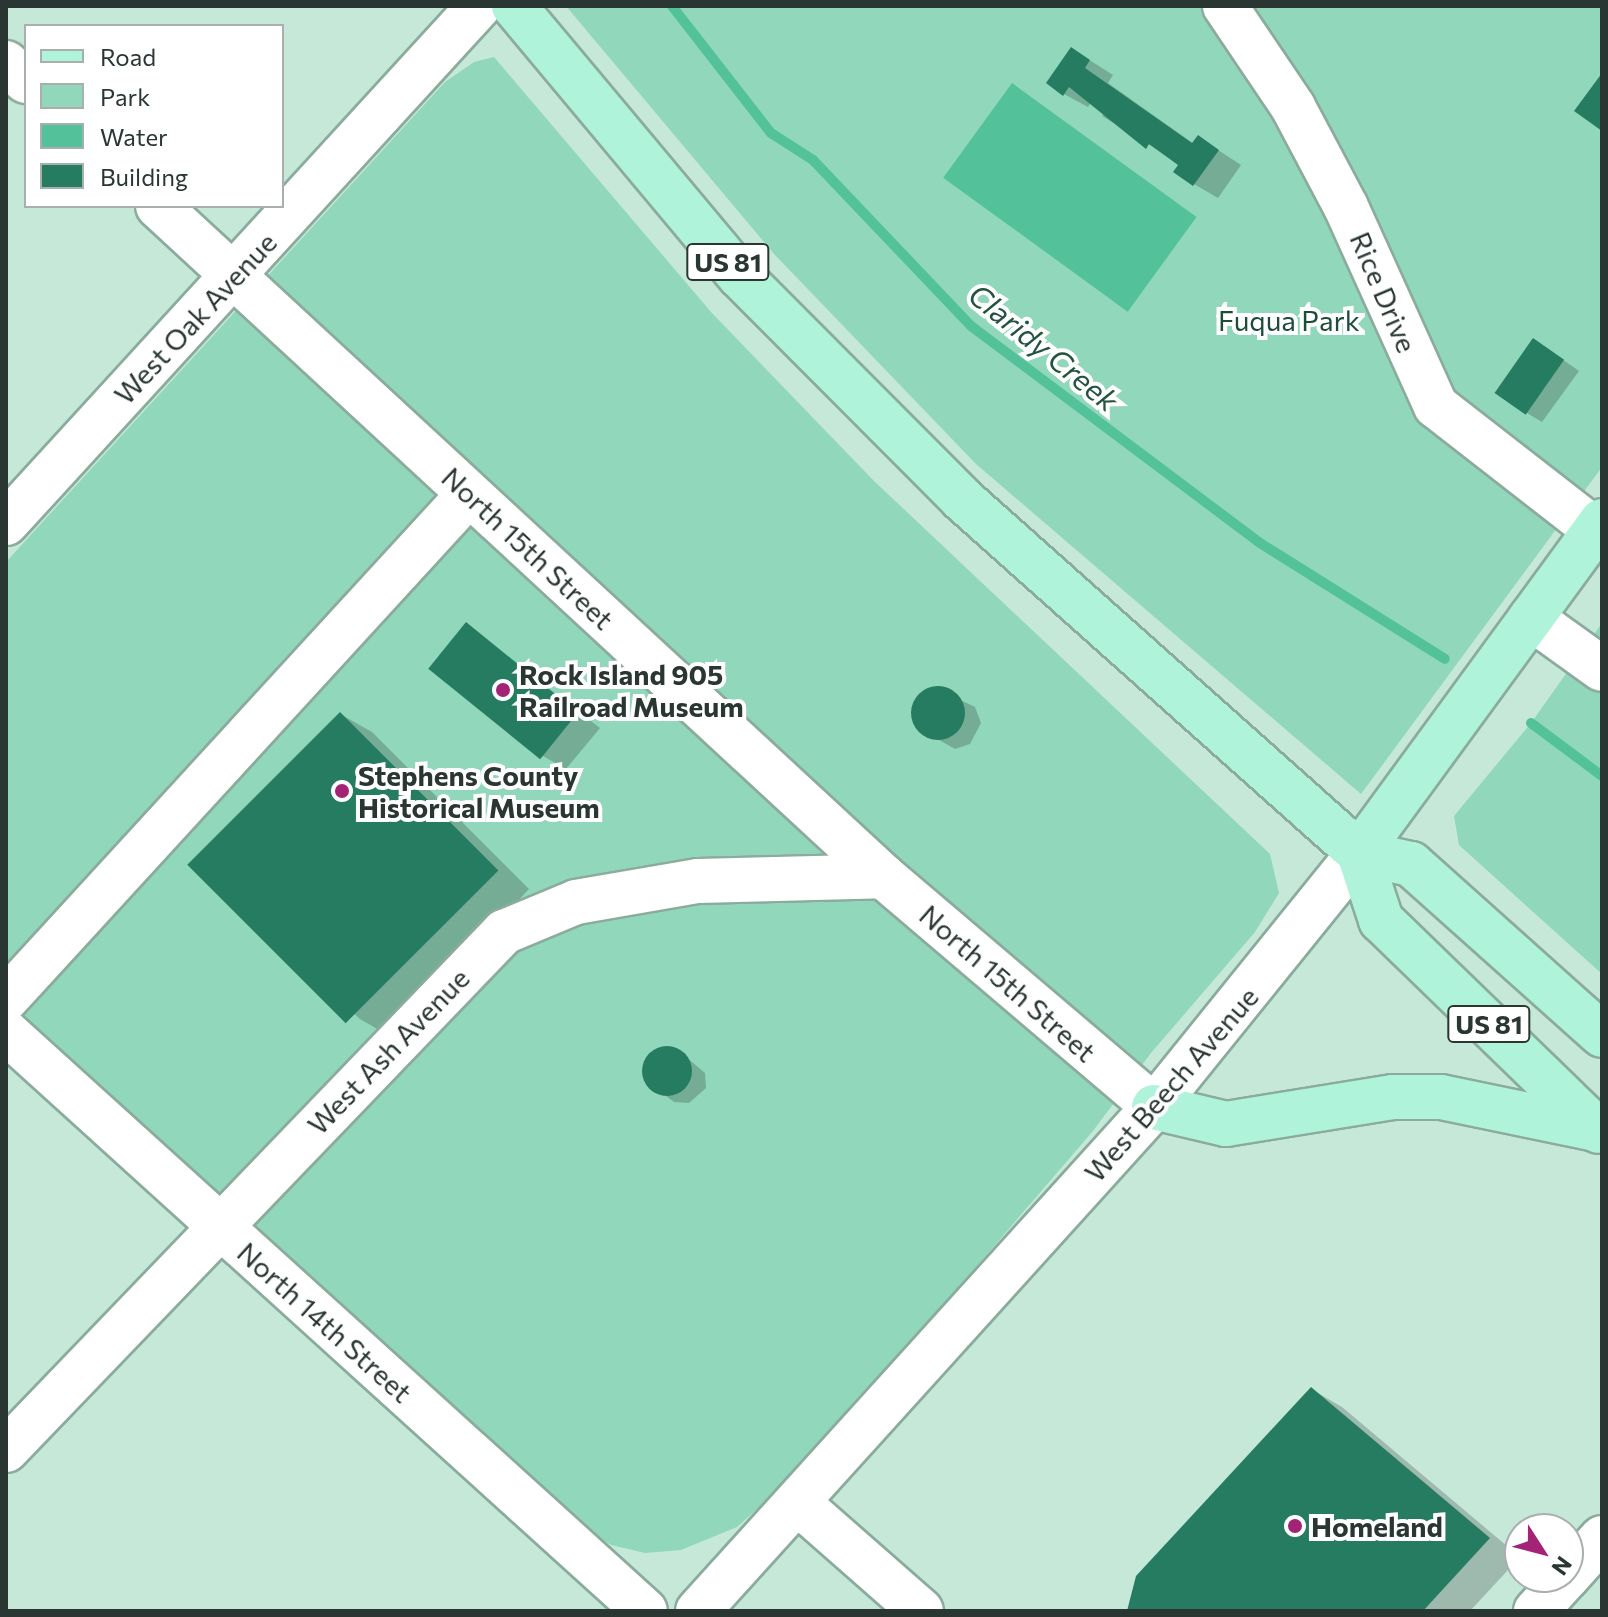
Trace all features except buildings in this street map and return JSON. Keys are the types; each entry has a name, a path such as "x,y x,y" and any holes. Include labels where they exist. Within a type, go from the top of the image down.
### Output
{"main road":[{"name":"US 81","path":"514,6 740,276 962,499 1359,853 1411,864 1602,1035"},
{"name":"West Beech Avenue","path":"1359,853 1599,526"},
{"name":"US 81","path":"1359,853 1381,920 1599,1132"},
{"path":"1154,1107 1226,1124 1393,1097 1441,1097 1599,1132"}],"street":[{"name":"West Oak Avenue","path":"6,523 479,6"},
{"name":"Rice Drive","path":"1225,6 1293,107 1352,218 1436,406 1599,526"},
{"name":"North 15th Street","path":"160,208 883,876 1154,1107"},
{"path":"6,999 469,494"},
{"path":"1531,618 1602,669"},
{"name":"West Beech Avenue","path":"698,1611 1154,1107 1359,853"},
{"name":"West Ash Avenue","path":"6,1450 217,1226 504,932 576,902 698,881 883,876"},
{"name":"North 14th Street","path":"6,1032 645,1611"},
{"path":"797,1502 921,1611"},
{"path":"1584,1558 1602,1538"},
{"path":"1536,1611 1552,1593"}],"green space":[{"name":"Fuqua Park","path":"566,6 1602,6 1602,467 1361,794 976,464 775,255"},
{"path":"494,57 711,312 874,481 1270,854 1279,893 1255,932 1151,1053 1093,1131 909,1345 767,1500 737,1527 681,1550 645,1553 611,1545 581,1526 6,1006 6,562 445,82 474,62"},
{"path":"1602,623 1602,974 1459,845 1454,816 1531,723"}],"water":[{"path":"1012,83 1196,217 1128,312 943,178"}],"waterway":[{"name":"Claridy Creek","path":"672,6 771,133 813,160 971,326 1260,543 1445,659"},
{"name":"Claridy Creek","path":"1531,723 1602,776"}],"place":[{"name":"Rock Island 905 Railroad Museum","path":"503,690"},
{"name":"Stephens County Historical Museum","path":"342,791"},
{"name":"Homeland","path":"1295,1526"}]}
